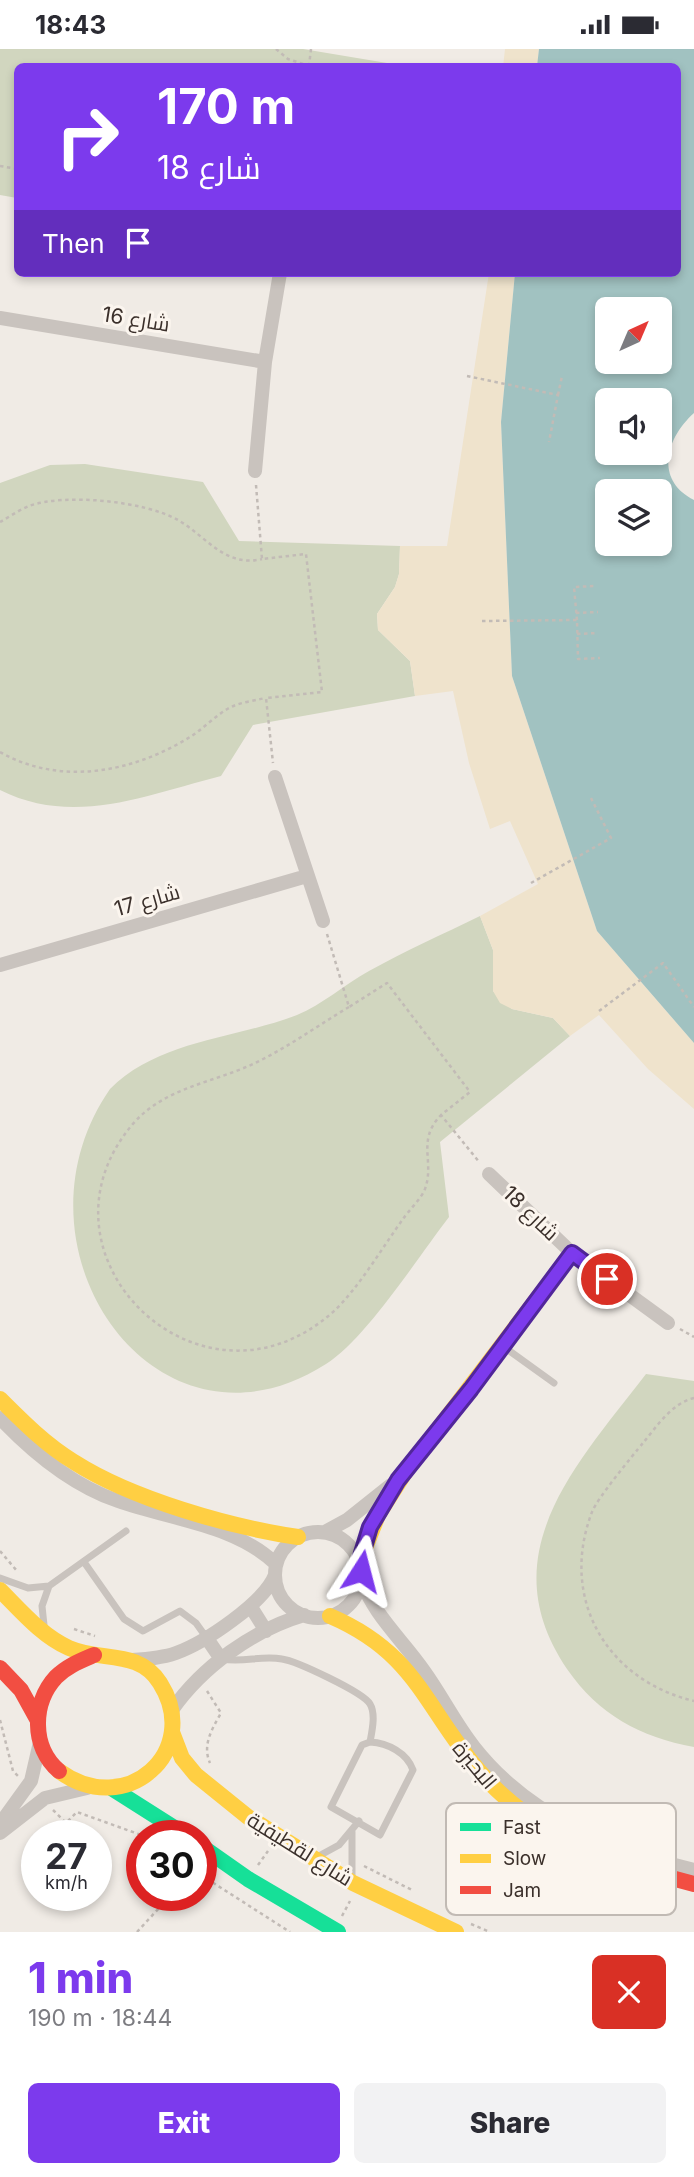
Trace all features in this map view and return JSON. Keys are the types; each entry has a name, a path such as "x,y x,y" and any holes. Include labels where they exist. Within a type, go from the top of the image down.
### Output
{"street":[{"path":"255,471 265,362 280,277"},
{"name":"شارع 16","path":"0,318 265,362"},
{"path":"275,777 323,921"},
{"name":"شارع 17","path":"0,965 307,876"},
{"name":"شارع 18","path":"489,1174 572,1253 668,1323"},
{"name":"شارع 18","path":"360,1571 370,1527 398,1480 572,1253"},
{"path":"0,1399 65,1459 155,1506 258,1548 276,1570 283,1600 304,1615"},
{"path":"0,1418 62,1473 117,1501 155,1506 270,1533 298,1537 326,1532 343,1540 360,1571 351,1602 330,1616 304,1615 266,1631 221,1659 197,1678 172,1710"},
{"name":"شارع 18","path":"326,1532 347,1520 398,1480"},
{"path":"132,1660 176,1653 251,1607 266,1592 281,1553 298,1537"},
{"name":"البحيرة","path":"360,1571 373,1607 424,1670 465,1746"},
{"path":"0,1590 45,1632 64,1644 94,1655"},
{"path":"251,1607 266,1631"},
{"name":"البحيرة","path":"330,1616 358,1627 393,1651 499,1793 511,1803"},
{"path":"206,1637 221,1659"},
{"path":"0,1824 31,1781 40,1740 37,1719 42,1696 54,1677 72,1662 94,1655 113,1654 144,1666 162,1685 172,1710 172,1733 164,1756 148,1775 113,1789 88,1787 45,1798 0,1833"},
{"path":"0,1668 21,1690 37,1719"},
{"name":"شارع لقطيفية","path":"172,1733 182,1758 196,1775 278,1836 356,1884 456,1932"},
{"path":"40,1740 58,1770 88,1787"},
{"path":"113,1789 162,1820"},
{"path":"217,1857 248,1879 336,1931"},
{"name":"البحيرة","path":"676,1867 694,1870"},
{"name":"البحيرة","path":"676,1877 694,1884"}],"lane":[{"path":"503,1346 554,1383"},
{"path":"0,1578 28,1588 49,1585 126,1531"},
{"path":"84,1562 129,1625 143,1631 180,1611 196,1623 206,1637"},
{"path":"45,1632 42,1606 49,1585"},
{"path":"221,1659 242,1663 270,1657 285,1659 357,1694 369,1703 372,1711 370,1742"},
{"path":"370,1742 405,1755 413,1770 380,1835 359,1821 331,1807 362,1745 370,1742"},
{"path":"313,1859 328,1854 352,1832 359,1821"},
{"path":"352,1832 350,1865 356,1884"}],"path":[{"path":"276,49 288,59 300,63"},
{"path":"467,376 558,395"},
{"path":"549,442 562,376"},
{"path":"255,471 262,559"},
{"path":"0,521 30,506 61,501 130,505 176,519 236,560 250,562 306,554 322,692 266,698 230,708 177,744 116,768 96,772 42,770 0,752"},
{"path":"596,586 574,587 579,659 600,658"},
{"path":"576,613 598,612"},
{"path":"482,621 577,620"},
{"path":"577,634 598,633"},
{"path":"266,698 275,777"},
{"path":"531,883 611,838 590,796"},
{"path":"323,921 349,1007"},
{"path":"599,1011 663,963 694,1007"},
{"path":"387,983 470,1092 432,1125 426,1139 424,1189 334,1311 296,1338 251,1351 204,1348 161,1329 127,1297 105,1256 99,1210 108,1164 132,1124 168,1095 271,1055 349,1007 387,983"},
{"path":"441,1115 489,1174"},
{"path":"694,1398 680,1402 663,1419 593,1509 581,1552 583,1596 599,1637 628,1671 666,1694 694,1701"},
{"path":"248,1879 278,1836"},
{"path":"336,1931 356,1884"},
{"path":"217,1885 290,1932"},
{"path":"137,1932 156,1911"}],"green space":[{"path":"0,49 303,49 387,63 14,63 14,197 0,195"},
{"path":"85,464 203,482 239,541 400,546 399,574 395,587 377,614 378,630 410,661 415,696 253,725 221,776 138,799 83,807 55,806 28,801 0,790 0,483 50,465"},
{"path":"480,916 493,950 493,991 512,1009 553,1018 570,1036 440,1142 449,1217 374,1317 358,1336 326,1364 263,1390 205,1389 154,1367 113,1327 85,1275 73,1214 81,1151 110,1089 151,1060 174,1050 273,1023 306,1011 369,971"},
{"path":"646,1374 694,1381 694,1747 656,1737 622,1721 579,1685 567,1669 545,1627 537,1587 540,1549 551,1512 570,1477 594,1442"}],"sand":[{"path":"505,49 539,49 537,63 503,63"},
{"path":"488,277 515,277 501,422 512,676 597,931 694,1043 694,1109 648,1069 599,1015 570,1036 553,1018 512,1009 500,1003 493,991 493,950 480,916 538,884 510,821 490,829 469,763 453,691 415,696 410,661 378,630 377,614 395,587 399,574 400,546 447,546"}],"water":[{"path":"539,49 694,49 694,413 684,423 672,444 672,388 595,388 595,465 669,465 673,481 681,492 694,500 694,1043 597,931 512,676 501,422 515,277 681,277 681,63 537,63"}],"traffic: fast":[{"path":"113,1789 162,1820"},
{"path":"217,1857 248,1879 338,1932"}],"traffic: slow":[{"path":"359,1563 378,1515 406,1471 572,1253"},
{"path":"0,1399 35,1433 64,1455 124,1488 213,1519 298,1537"},
{"path":"0,1590 32,1622 59,1643 81,1652 119,1658 141,1665 160,1683 171,1708 172,1732 165,1754 151,1771 132,1783 109,1787 84,1784 59,1771"},
{"path":"330,1616 359,1631 400,1664 479,1771 512,1803"},
{"path":"172,1732 182,1758 196,1775 248,1817 353,1883 456,1932"}],"traffic: jam":[{"path":"59,1771 43,1750 39,1738 42,1699 60,1673 94,1655"},
{"path":"0,1668 21,1690 37,1719"},
{"path":"676,1879 694,1884"}],"route":[{"path":"361,1571 359,1563 370,1527 398,1480 471,1389 572,1253 607,1279"}]}
